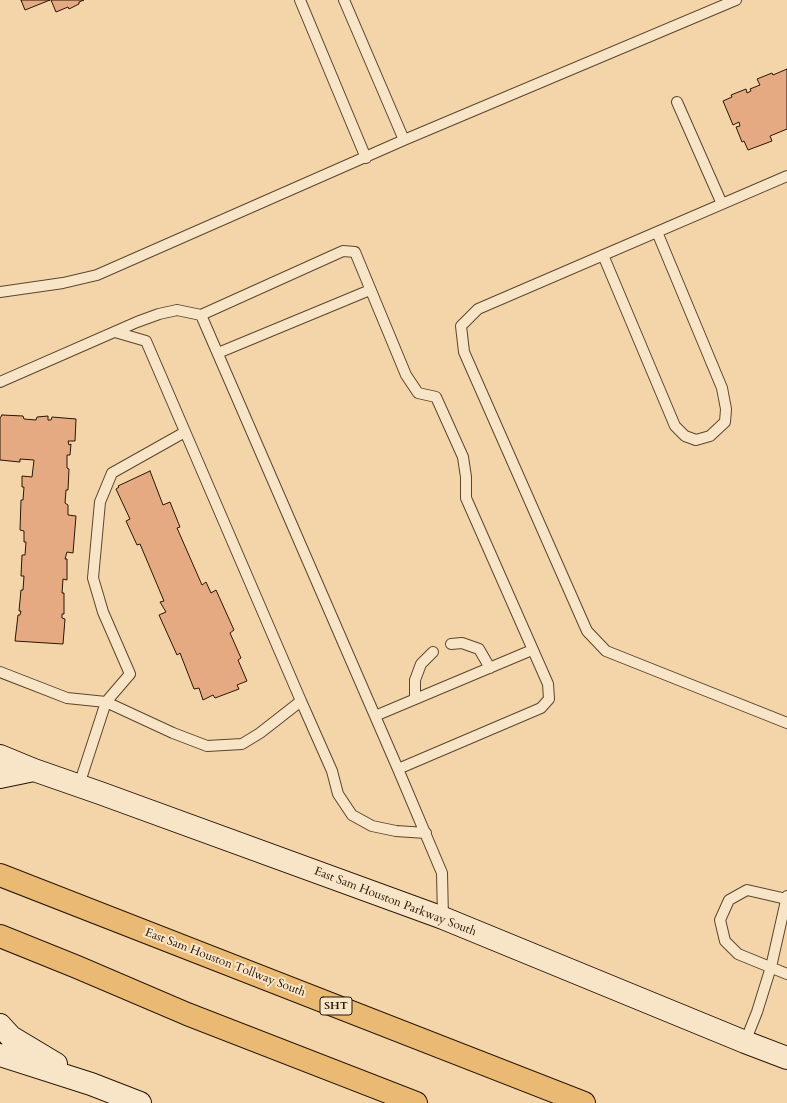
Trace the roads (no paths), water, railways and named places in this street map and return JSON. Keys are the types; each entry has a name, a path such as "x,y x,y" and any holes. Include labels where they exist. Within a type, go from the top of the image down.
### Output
{"highway":[{"name":"East Sam Houston Tollway South","path":"0,875 584,1103"},
{"path":"0,936 77,966 187,1014 416,1103"}],"main road":[{"name":"East Sam Houston Parkway South","path":"0,756 34,770 444,918 787,1058"},
{"path":"0,777 34,770"},
{"path":"0,1025 11,1037 91,1084"},
{"path":"0,1055 91,1084 140,1103"}],"lane":[{"path":"300,0 366,158"},
{"path":"344,0 404,140"},
{"path":"0,292 63,283 97,275 404,140 736,0"},
{"path":"677,102 722,204"},
{"path":"787,176 478,309 461,326 464,352 587,630 606,651 787,723"},
{"path":"603,255 675,426 684,436 696,440 710,436 725,422 726,409 722,388 656,232"},
{"path":"0,382 159,314 177,310 201,315 343,250 355,252 406,375 418,393 436,397 463,457 466,477 466,498 548,684 549,699 541,708 398,769"},
{"path":"218,353 370,290"},
{"path":"201,315 426,833 442,873 444,918"},
{"path":"115,332 146,341 332,772 338,794 352,815 372,826 396,831 426,833"},
{"path":"79,785 106,702 130,674 103,612 93,578 100,502 112,473 185,432"},
{"path":"451,644 462,643 479,649 490,668"},
{"path":"376,716 532,650"},
{"path":"415,699 415,680 421,664 433,652"},
{"path":"0,672 67,698 106,702 173,733 208,746 242,744 260,733 301,701"},
{"path":"745,1042 757,1012 771,967 786,898 746,890 729,900 720,920 725,941 738,954 771,967 787,974"}]}
